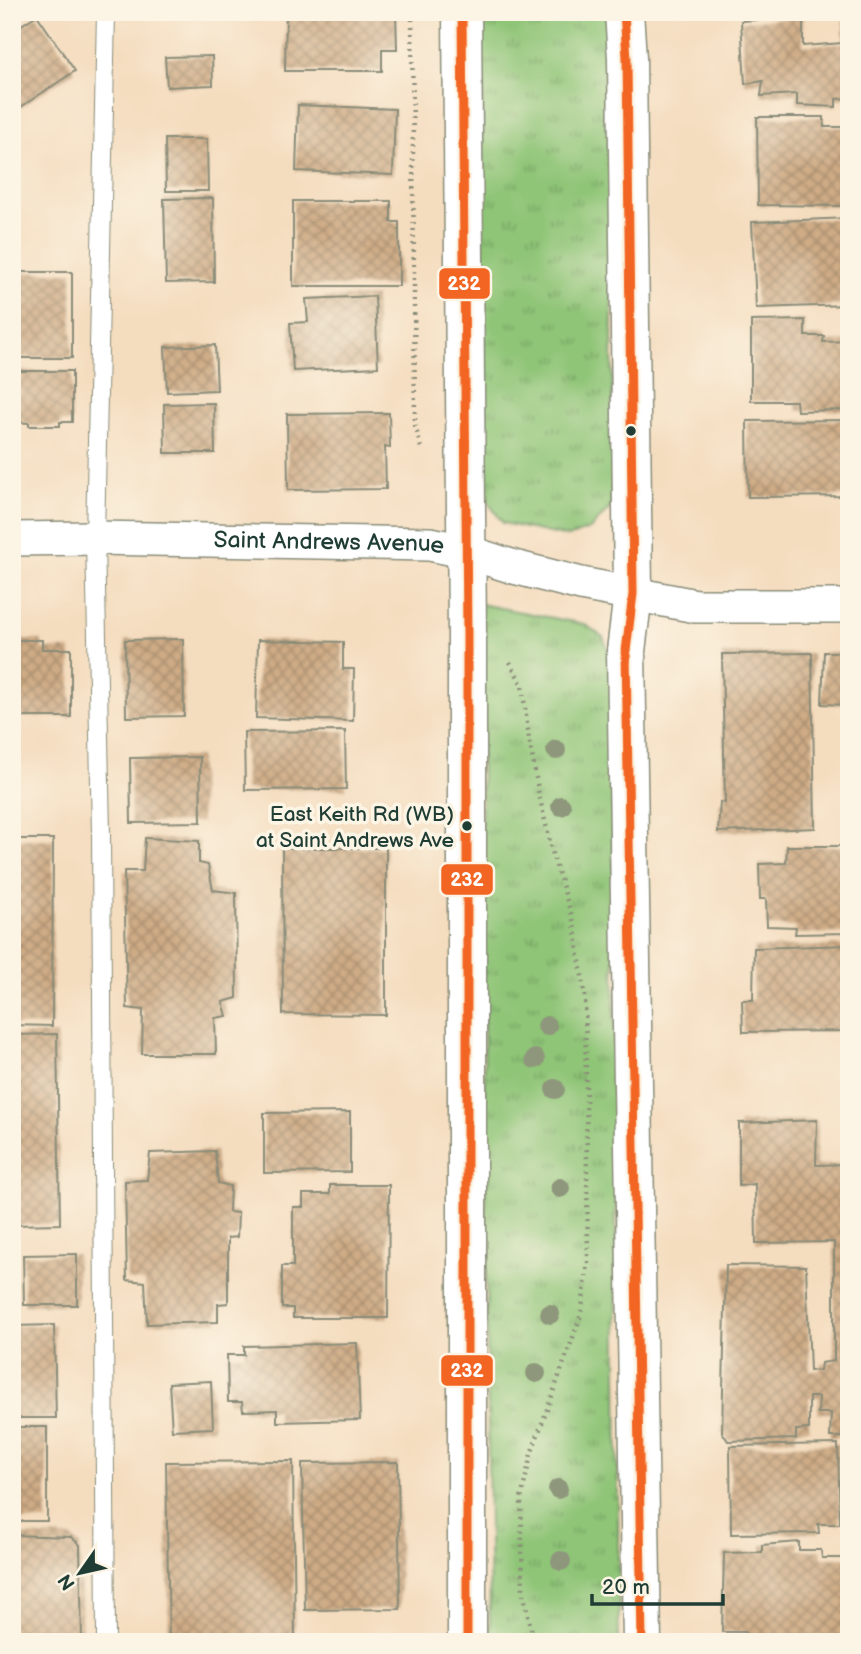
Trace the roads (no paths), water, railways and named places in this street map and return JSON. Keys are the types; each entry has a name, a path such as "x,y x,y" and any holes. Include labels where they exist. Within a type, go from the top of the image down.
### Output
{"street":[{"path":"462,12 464,551 467,635 467,1642"},
{"path":"624,12 627,58 633,594 626,651 642,1642"},
{"name":"Saint Andrews Avenue","path":"12,539 417,544 464,551 528,570 696,606 849,606"}],"lane":[{"path":"106,12 95,538 101,848 106,1642"}],"place":[{"name":"East Keith Rd (WB) at Saint Andrews Ave","path":"467,826"}]}
